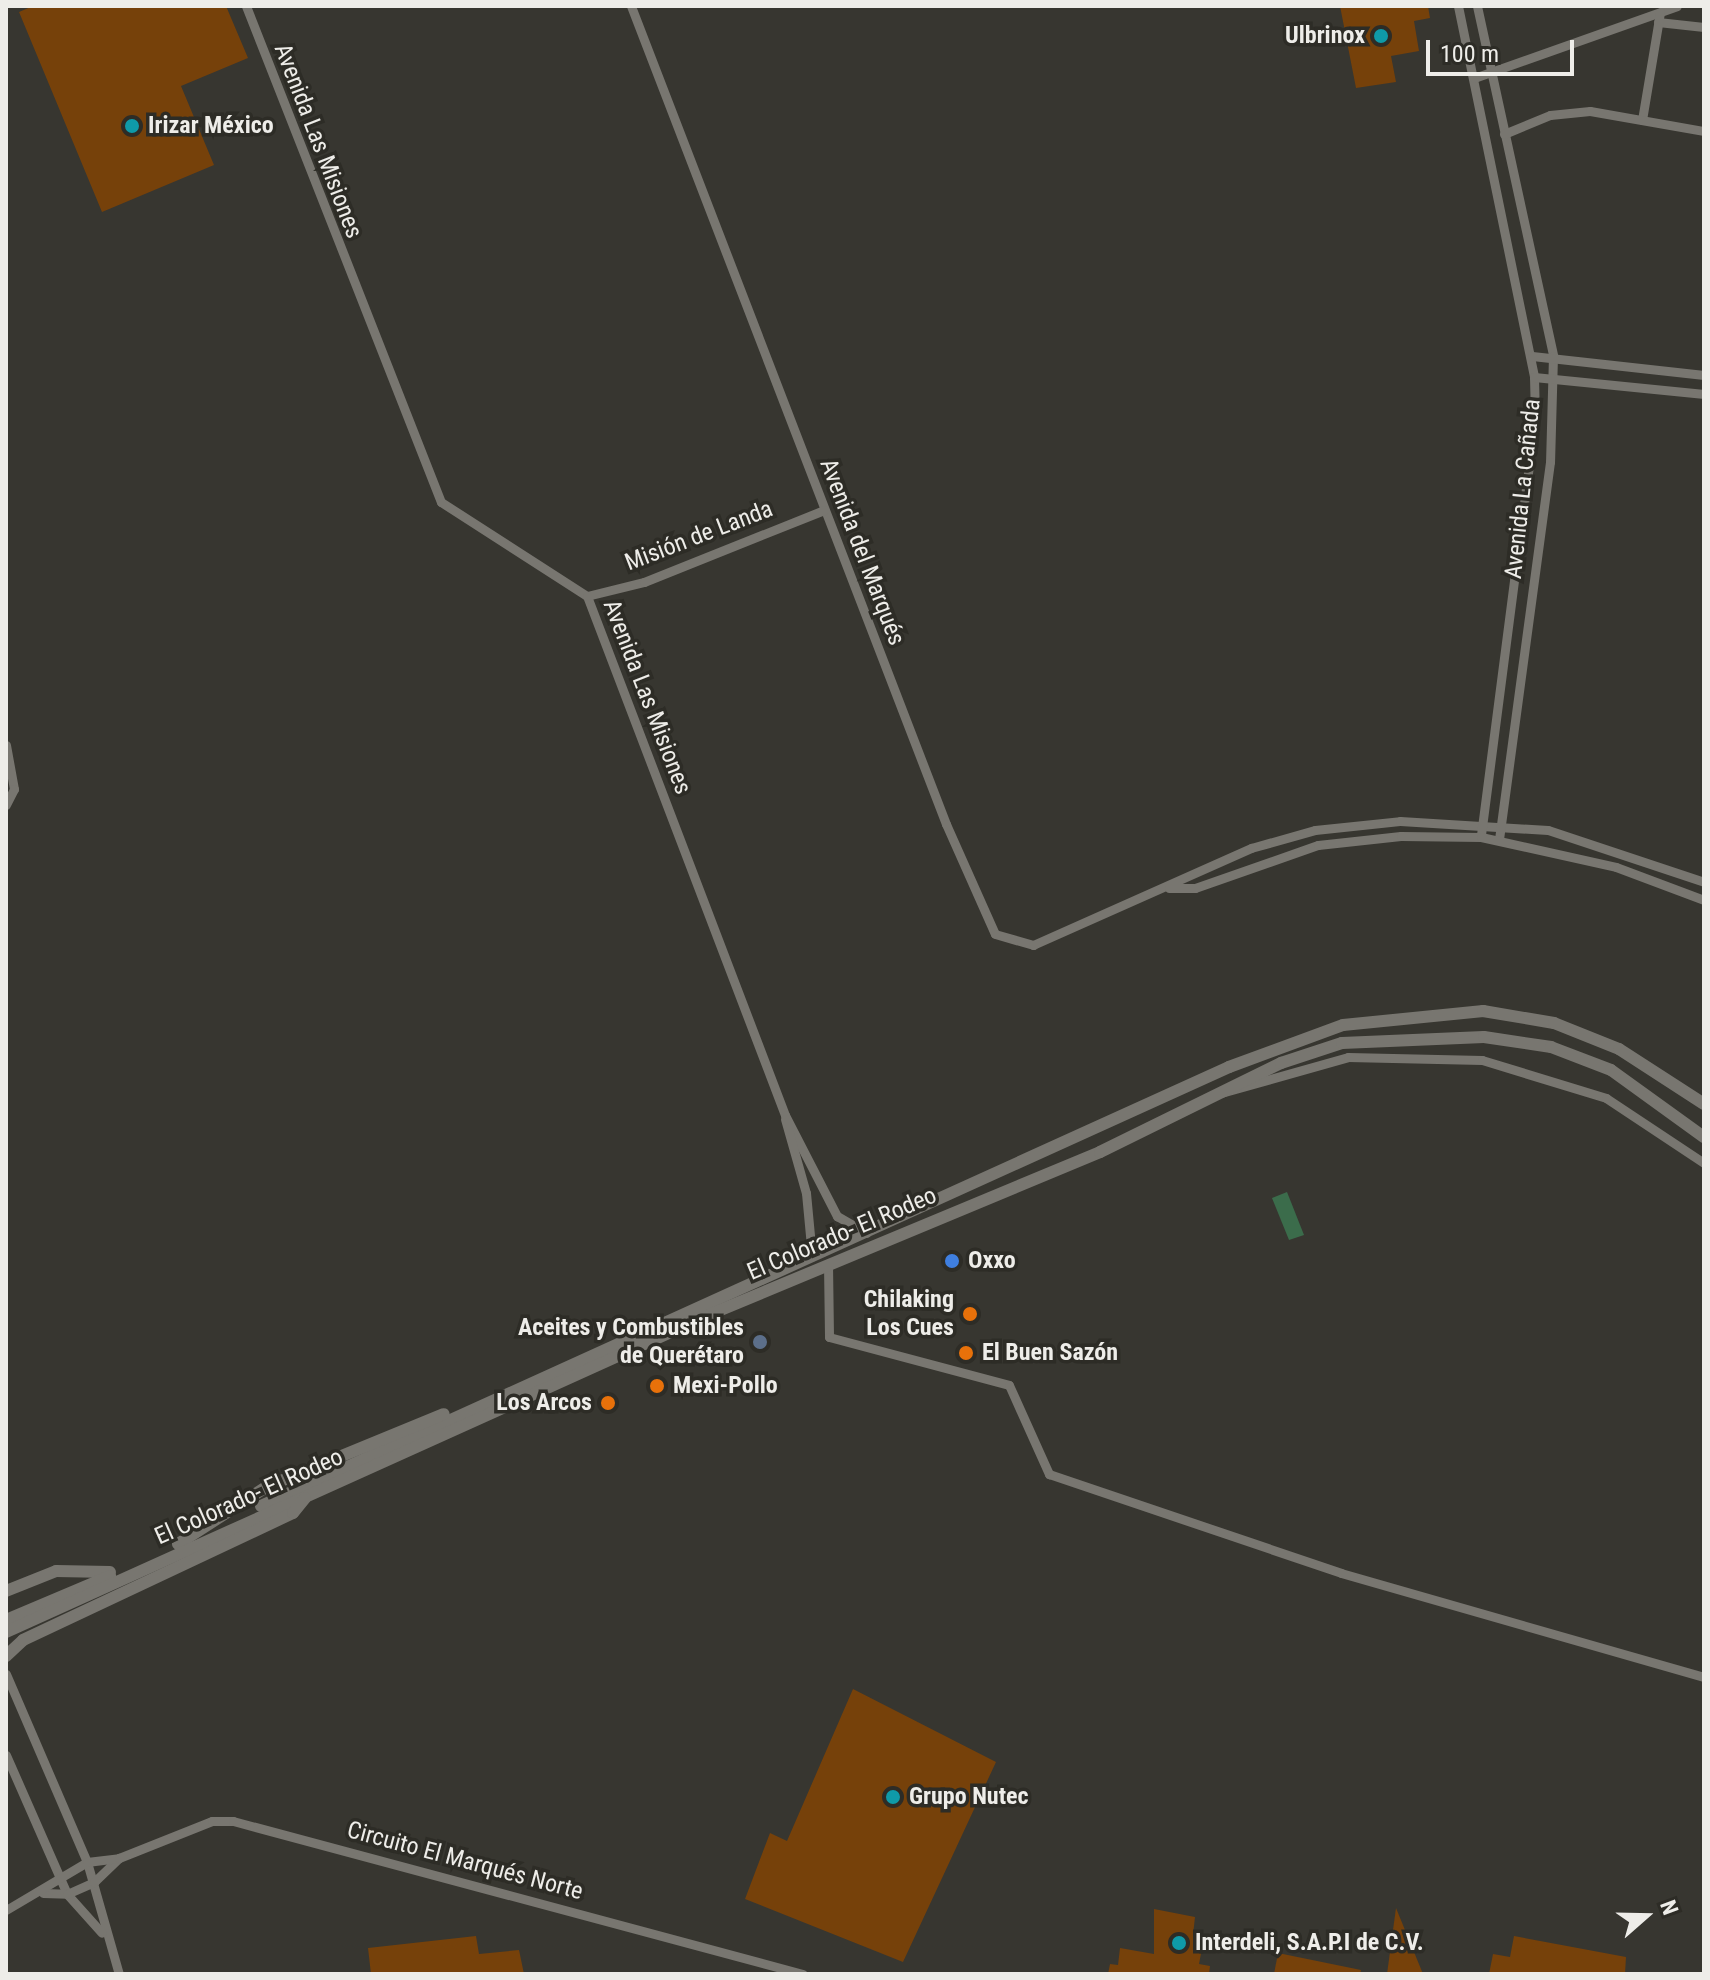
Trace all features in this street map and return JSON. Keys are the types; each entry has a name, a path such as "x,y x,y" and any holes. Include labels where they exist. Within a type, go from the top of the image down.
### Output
{"main road":[{"name":"El Colorado- El Rodeo","path":"6,1620 178,1544 271,1484 365,1441 508,1392 1229,1067 1343,1025 1483,1011 1554,1023 1619,1049 1704,1104"},
{"name":"El Colorado- El Rodeo","path":"6,1632 308,1494 828,1264 1100,1152 1218,1093 1342,1043 1484,1037 1551,1047 1611,1070 1671,1107 1704,1137"},
{"path":"6,1656 23,1640 293,1513 308,1494"},
{"path":"6,1591 56,1571 117,1573"}],"street":[{"name":"Avenida Las Misiones","path":"246,6 441,502 587,596 785,1115 837,1216 866,1233"},
{"name":"Avenida del Marqués","path":"631,6 982,916 995,934 1033,945 1169,888 1189,872 1251,848 1315,830 1367,824 1483,821 1501,824 1621,851 1704,882"},
{"path":"1458,6 1534,377 1530,460 1481,837"},
{"name":"Avenida La Cañada","path":"1477,6 1553,356 1550,462 1499,839"},
{"path":"1474,78 1492,75 1659,18 1677,6"},
{"path":"1659,18 1704,27"},
{"path":"1642,120 1659,18"},
{"path":"1504,134 1550,115 1590,111 1704,131"},
{"path":"1502,216 1521,212"},
{"path":"1515,276 1533,272"},
{"path":"1532,356 1704,375"},
{"path":"1534,377 1704,394"},
{"path":"1530,460 1550,462"},
{"name":"Misión de Landa","path":"587,596 644,582 824,510"},
{"path":"6,745 14,778 6,805"},
{"path":"1367,824 1368,840"},
{"name":"Avenida del Marqués","path":"1169,888 1195,888 1318,845 1368,840 1481,837 1616,867 1704,900"},
{"path":"1616,867 1621,851"},
{"path":"1666,885 1674,870"},
{"path":"1218,1093 1348,1057 1482,1060 1606,1098 1704,1163"},
{"name":"Avenida Las Misiones","path":"785,1115 787,1141 806,1193 812,1257"},
{"path":"828,1264 829,1337 1009,1385 1049,1474 1341,1573 1704,1677"},
{"path":"6,1674 87,1862 104,1936 119,1974"},
{"path":"6,1755 67,1894 104,1936"},
{"name":"Circuito El Marqués Norte","path":"6,1910 43,1893 59,1874 87,1862 119,1858 212,1821 233,1821 803,1974"},
{"name":"Circuito El Marqués Norte","path":"43,1893 67,1894 94,1882 119,1858"}],"green space":[{"path":"1287,1192 1304,1235 1289,1240 1272,1198"}],"building":[{"name":"Irizar México","path":"33,6 226,6 248,58 181,86 214,165 102,212 19,12"},
{"name":"Ulbrinox","path":"1340,6 1428,6 1430,18 1414,21 1419,51 1391,56 1396,82 1356,88"},
{"name":"Grupo Nutec","path":"853,1689 996,1762 903,1962 745,1899 770,1833 787,1841"},
{"path":"1396,1908 1423,1974 1387,1974"},
{"name":"Interdeli, S.A.P.I de C.V.","path":"1154,1909 1195,1917 1193,1935 1204,1938 1199,1964 1210,1966 1209,1974 1108,1974 1110,1964 1118,1965 1120,1948 1154,1954"},
{"path":"476,1936 479,1954 519,1950 524,1974 371,1974 368,1948"},
{"path":"1514,1936 1626,1957 1625,1974 1489,1974 1493,1954 1510,1957"},
{"path":"1278,1953 1361,1970 1360,1974 1274,1974"}],"place":[{"name":"Ulbrinox","path":"1381,36"},
{"name":"Irizar México","path":"132,126"},
{"name":"Oxxo","path":"952,1261"},
{"name":"Chilaking Los Cues","path":"970,1314"},
{"name":"Aceites y Combustibles de Querétaro","path":"760,1342"},
{"name":"El Buen Sazón","path":"966,1353"},
{"name":"Mexi-Pollo","path":"657,1386"},
{"name":"Los Arcos","path":"608,1403"},
{"name":"Grupo Nutec","path":"893,1797"},
{"name":"Interdeli, S.A.P.I de C.V.","path":"1179,1943"}]}
